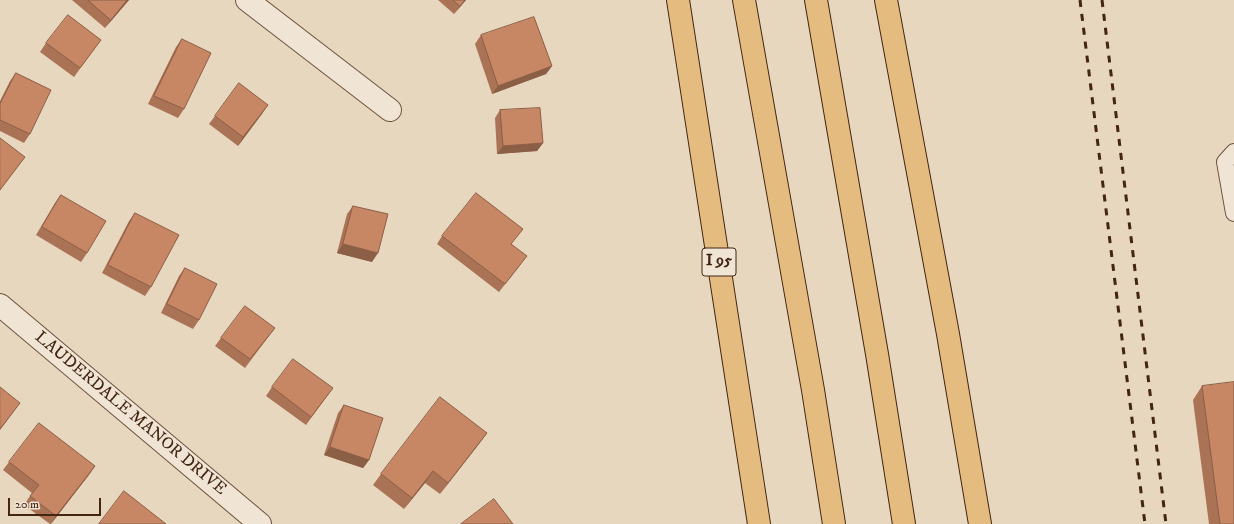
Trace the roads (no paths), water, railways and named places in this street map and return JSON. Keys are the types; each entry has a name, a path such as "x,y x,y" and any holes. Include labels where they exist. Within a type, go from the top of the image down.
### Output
{"highway":[{"name":"I 95","path":"678,0 758,524"},
{"path":"744,0 813,390 834,524"},
{"path":"816,0 877,354 904,524"},
{"path":"887,3 948,334 980,524"}],"street":[{"path":"247,0 390,110"},
{"name":"LAUDERDALE MANOR DRIVE","path":"0,305 260,524"}],"lane":[{"path":"1234,152 1225,162 1234,213"}],"railway":[{"path":"1080,0 1145,524"},
{"path":"1102,0 1166,524"}]}
